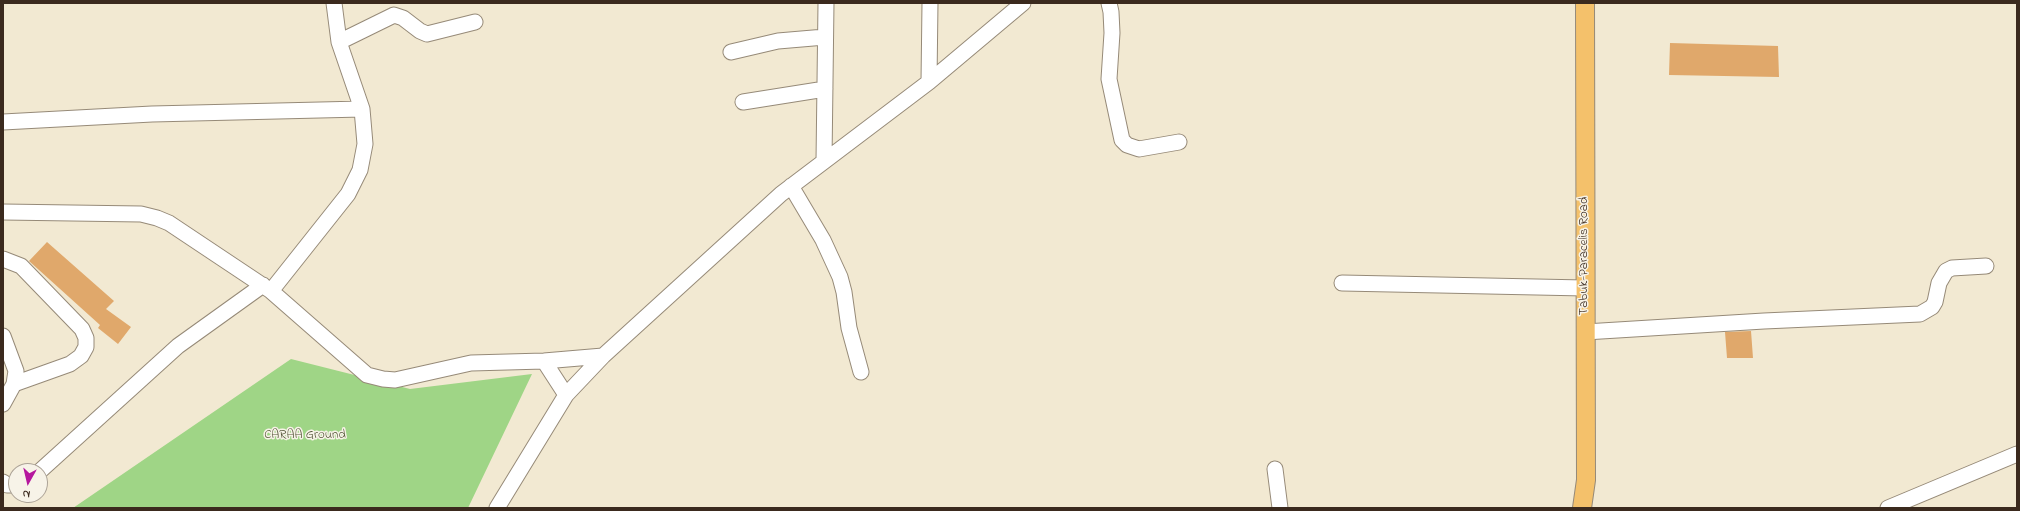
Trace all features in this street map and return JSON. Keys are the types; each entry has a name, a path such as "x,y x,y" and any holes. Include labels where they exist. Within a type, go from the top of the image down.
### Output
{"main road":[{"name":"Tabuk-Paracelis Road","path":"1582,508 1586,480 1585,3"}],"street":[{"path":"48,464 178,346 267,288 348,194 360,170 365,144 362,109 339,42 334,3"},
{"path":"824,161 826,3"},
{"path":"929,82 930,3"},
{"path":"497,508 566,395 603,356 791,186 929,82 1023,3"},
{"path":"1109,3 1112,12 1109,79 1122,140 1127,146 1139,149 1179,142"},
{"path":"339,42 394,15 403,18 420,31 427,34 475,22"},
{"path":"731,52 778,41 825,37"},
{"path":"743,102 824,88"},
{"path":"3,122 152,114 362,109"},
{"path":"791,186 826,246 840,277 844,292 852,343 861,372"},
{"path":"3,212 140,214 157,218 169,223 267,288 367,375 378,378 395,380 471,363 544,361 603,356"},
{"path":"3,260 21,266 82,329 86,338 86,347 81,356 70,364 14,384"},
{"path":"1585,332 1764,321 1920,314 1932,307 1935,302 1939,283 1946,271 1952,268 1986,266"},
{"path":"1342,282 1585,288"},
{"path":"3,336 16,371 14,384 3,404"},
{"path":"544,361 566,395"},
{"path":"1888,508 2017,454"},
{"path":"1274,469 1280,508"}],"green space":[{"name":"CARAA Ground","path":"291,359 410,389 532,374 468,508 73,508"}],"building":[{"path":"1670,43 1778,46 1779,77 1669,75"},
{"path":"47,242 114,301 106,309 131,327 118,344 98,328 100,325 29,261"},
{"path":"1751,331 1753,358 1727,358 1725,332"}]}
